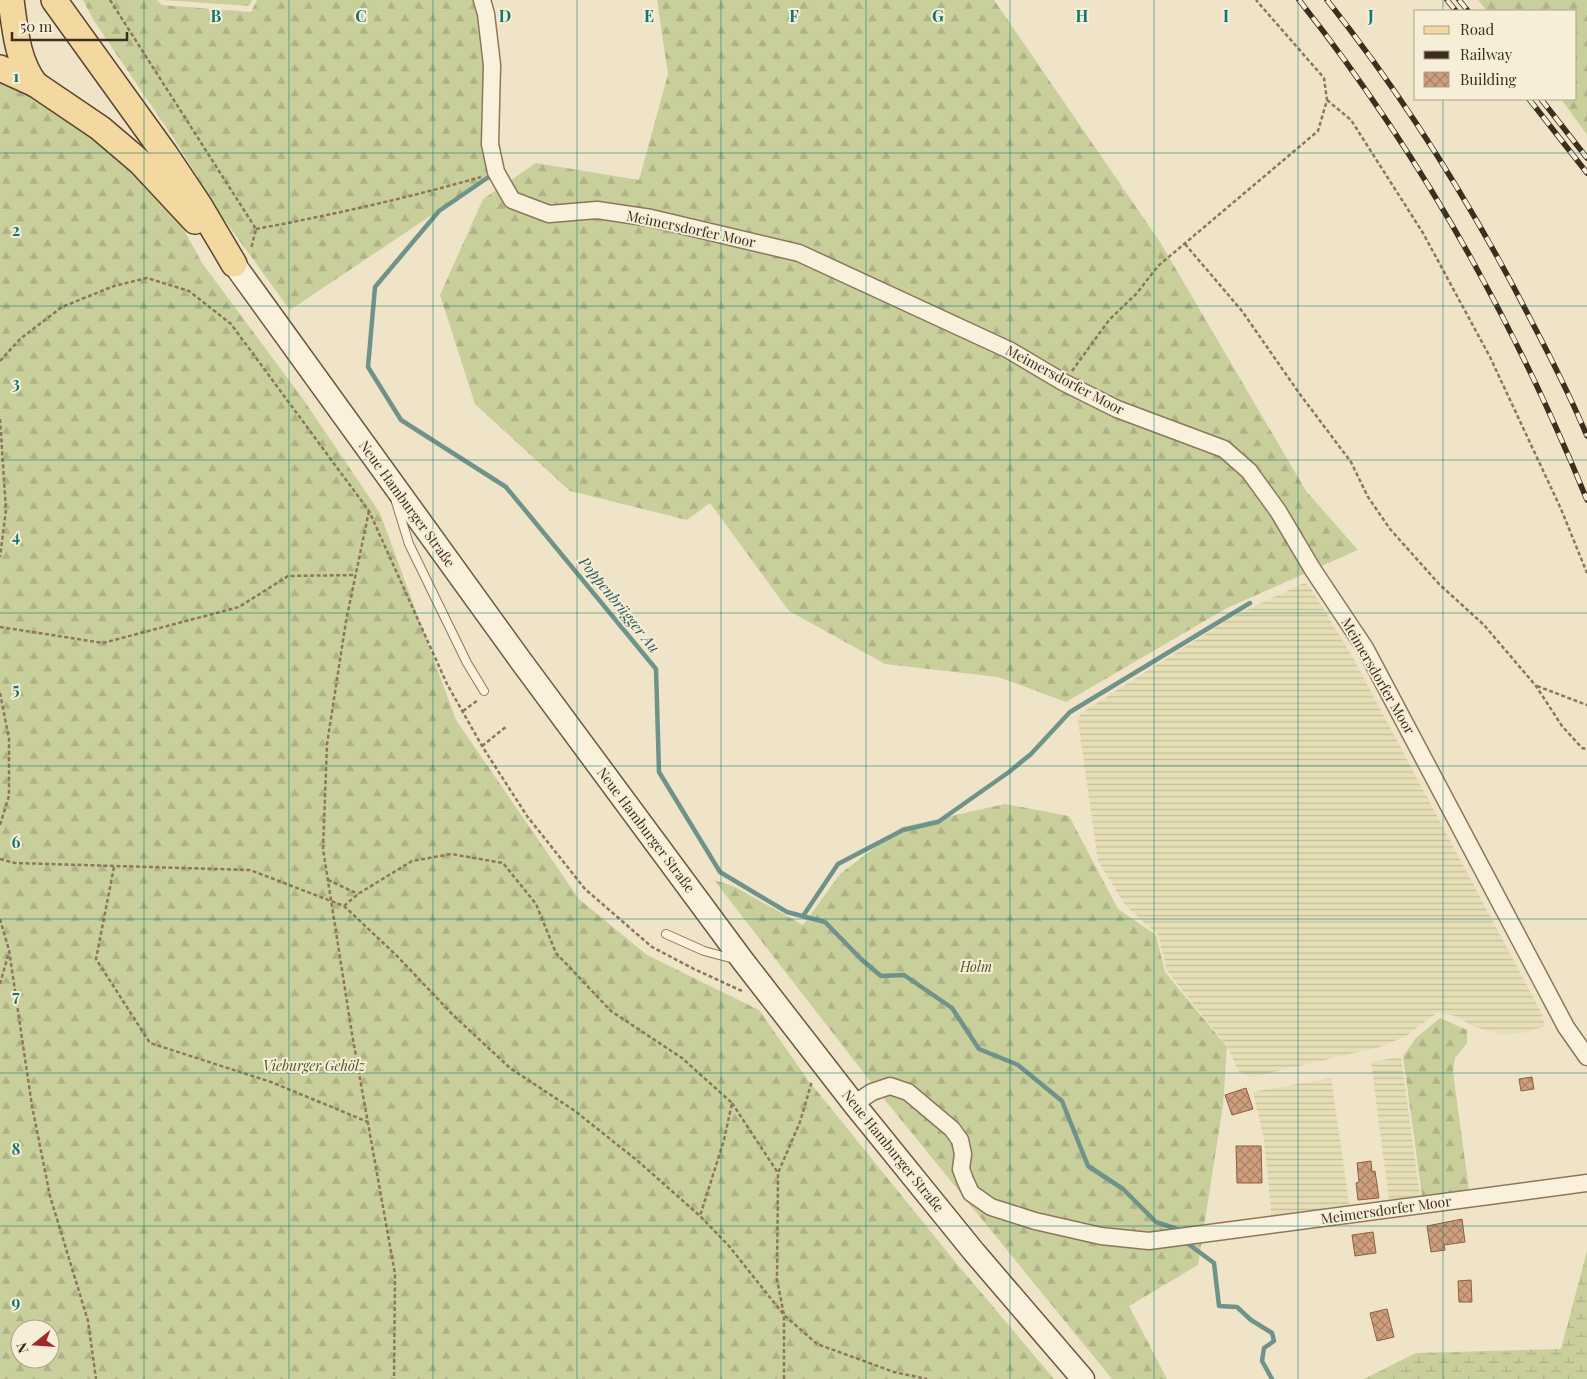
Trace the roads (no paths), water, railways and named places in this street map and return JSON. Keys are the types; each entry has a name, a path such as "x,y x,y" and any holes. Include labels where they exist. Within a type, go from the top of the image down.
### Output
{"main road":[{"path":"11,0 21,57 27,72 35,84"},
{"path":"57,2 166,154 199,205 242,256"},
{"path":"0,68 35,84 100,128 125,148 242,256"},
{"name":"Neue Hamburger Straße","path":"242,256 390,481 743,961 854,1104 974,1252 1083,1379"}],"street":[{"name":"Meimersdorfer Moor","path":"482,0 486,14 492,65 490,144 496,172 512,200 549,214 597,210 651,218 799,254 1009,350 1064,382 1117,409 1224,449 1249,471 1278,511 1313,570 1365,648 1566,1027 1587,1057"},
{"name":"Meimersdorfer Moor","path":"854,1104 872,1092 890,1086 908,1092 952,1129 960,1140 963,1154 961,1169 965,1180 971,1192 991,1207 1035,1221 1101,1236 1149,1241 1587,1183"}],"lane":[{"path":"390,481 409,544 467,663 484,691"},
{"path":"666,934 704,951 743,961"}],"waterway":[{"name":"Poppenbrügger Au","path":"493,174 439,211 375,287 368,367 401,420 506,487 656,669 659,772 720,872 787,912 825,922 861,959 881,976 904,975 952,1008 979,1049 1018,1065 1062,1101 1088,1166 1123,1189 1156,1222 1177,1229"},
{"path":"803,916 838,864 903,830 938,822 1009,772 1031,754 1070,712 1250,603"},
{"name":"Poppenbrügger Au","path":"1187,1243 1214,1263 1219,1306 1237,1307 1251,1320 1272,1333 1274,1341 1264,1348 1262,1361 1272,1379"}],"railway":[{"path":"1299,0 1343,58 1384,117 1424,178 1461,240 1528,368 1559,433 1587,500"},
{"path":"1327,0 1412,117 1464,199 1512,283 1587,436"},
{"path":"1447,0 1455,10"},
{"path":"1459,0 1467,10"},
{"path":"1530,100 1587,173"},
{"path":"1542,100 1587,158"}],"park label":[{"name":"Holm","path":"976,967"},
{"name":"Vieburger Gehölz","path":"314,1066"}]}
